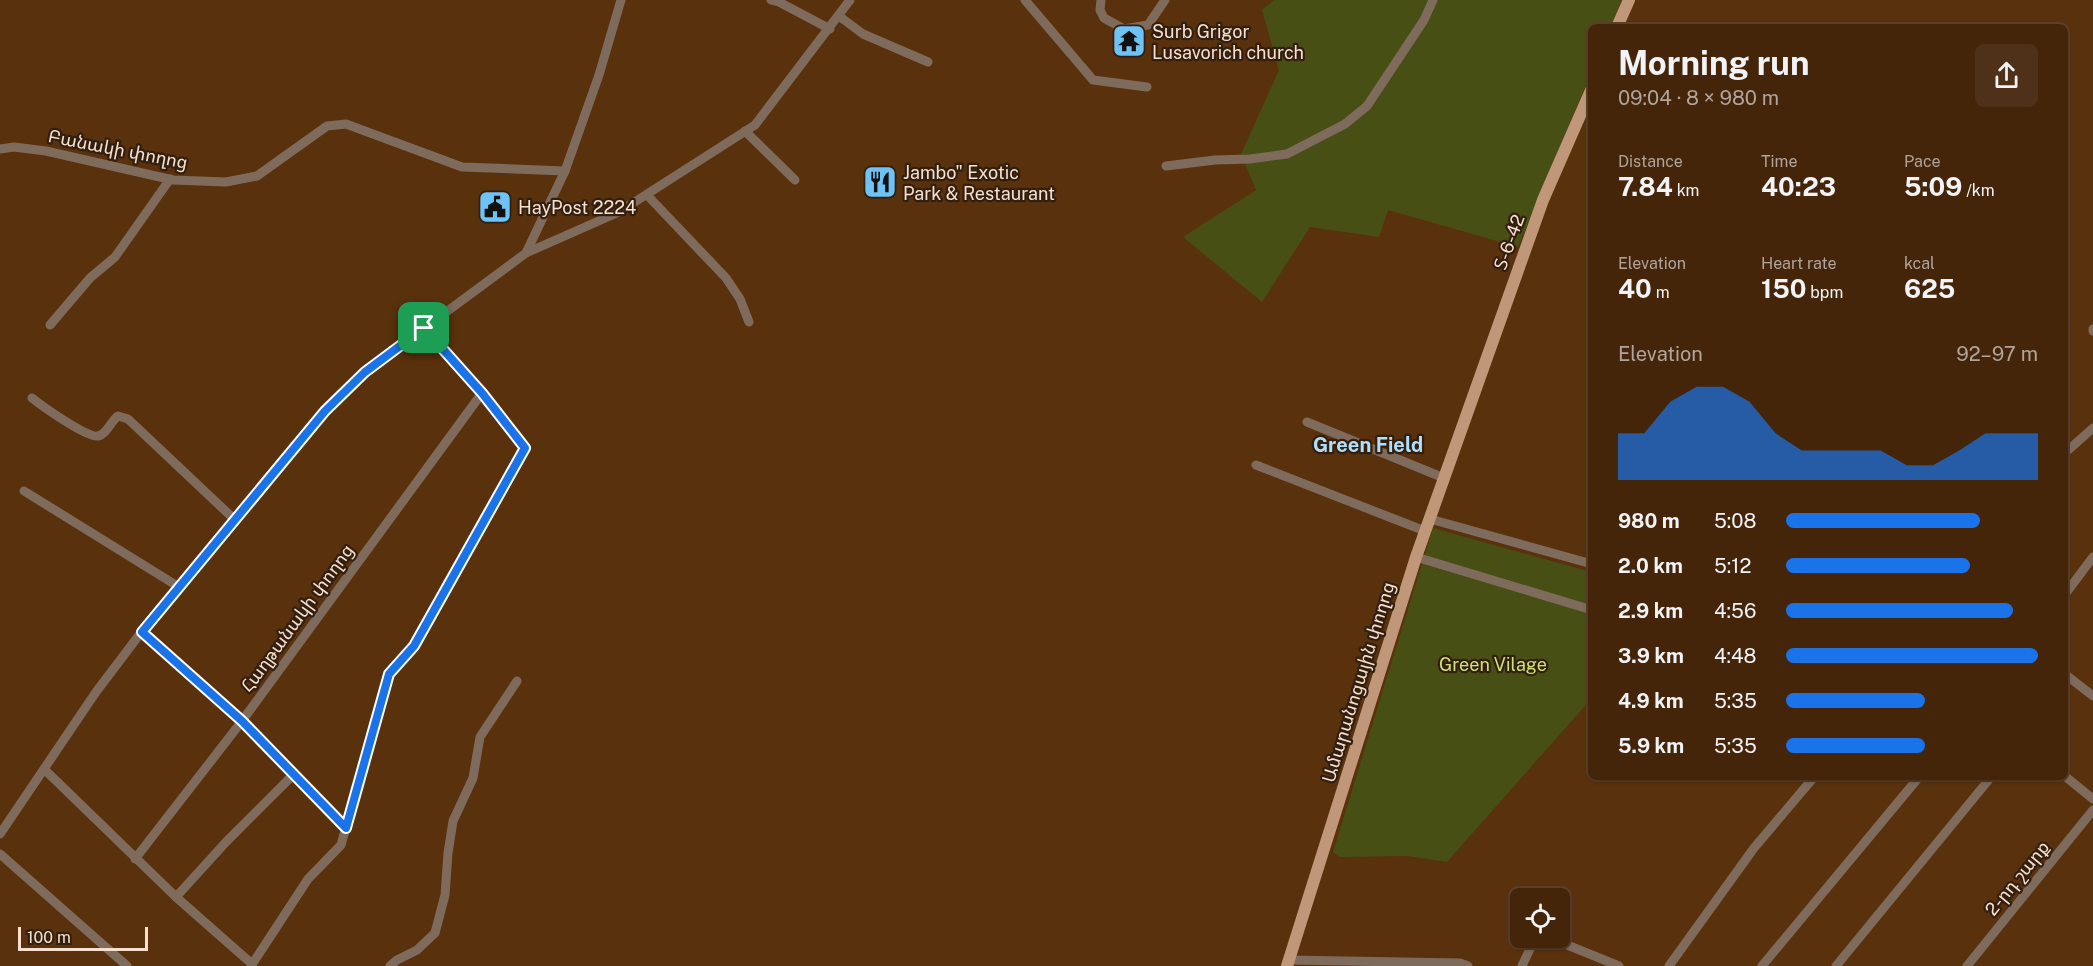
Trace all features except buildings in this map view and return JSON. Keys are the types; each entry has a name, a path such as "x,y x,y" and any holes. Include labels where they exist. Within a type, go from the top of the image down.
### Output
{"main road":[{"path":"1618,24 1629,0"},
{"name":"Տ-6-42","path":"1468,411 1543,200 1588,97"},
{"name":"Ամարանոցային փողոց","path":"1288,963 1416,557 1468,411"}],"street":[{"path":"526,253 565,171 599,75 621,0"},
{"path":"771,0 830,29"},
{"path":"0,834 96,692 142,632 325,411 365,372 526,253 619,212 755,125 850,0"},
{"path":"1025,0 1093,81 1147,87"},
{"path":"1101,0 1100,10 1104,18 1124,29 1148,25 1165,0"},
{"path":"1166,166 1287,154 1345,124 1373,97 1424,20 1433,0"},
{"path":"839,16 863,34 928,62"},
{"name":"Բանակի փողոց","path":"0,149 14,147 46,151 170,179 226,182 257,176 327,126 346,124 462,167 565,171"},
{"path":"745,131 795,180"},
{"path":"50,325 90,278 116,257 170,179"},
{"path":"646,195 726,278 740,299 749,322"},
{"path":"44,770 135,859 252,965 308,879 341,845 389,674 414,646 525,448 482,393 424,328"},
{"name":"Հաղթանակի փողոց","path":"135,859 242,721 482,393"},
{"path":"32,398 67,422 93,435 99,436 104,433 118,416 128,419 235,520"},
{"path":"1307,422 1444,478"},
{"path":"2068,450 2093,428"},
{"path":"1256,465 1425,531"},
{"path":"24,491 179,587"},
{"path":"1430,519 1588,563"},
{"path":"1416,557 1588,609"},
{"path":"2068,590 2093,557"},
{"path":"142,632 242,721 346,828"},
{"path":"2068,677 2093,696"},
{"path":"390,966 417,950 435,933 445,895 453,821 473,778 480,736 517,681"},
{"path":"176,897 226,842 293,775"},
{"path":"2068,779 2093,799"},
{"path":"1669,966 1754,848 1811,780"},
{"path":"1762,966 1917,780"},
{"path":"1836,966 1989,780"},
{"name":"2-րդ շարք","path":"1967,966 2093,810"},
{"path":"0,854 126,966"},
{"path":"1570,946 1619,966"},
{"path":"1522,966 1530,948"},
{"path":"1288,963 1460,963 1468,966"}],"green space":[{"path":"1274,0 1622,0 1612,24 1588,24 1588,80 1518,247 1388,210 1379,237 1310,227 1262,302 1183,237 1256,190 1241,154 1279,70 1262,10"},
{"name":"Green Vilage","path":"1433,528 1588,571 1588,702 1447,862 1408,856 1340,857 1333,852"}],"place":[{"name":"Surb Grigor Lusavorich church","path":"1129,41"},
{"name":"Jambo\" Exotic Park & Restaurant","path":"880,182"},
{"name":"HayPost 2224","path":"495,207"}],"district":[{"name":"Green Field","path":"1368,445"}],"route":[{"path":"424,328 482,393 525,448 414,646 389,674 346,828 242,721 142,632 325,411 365,372 424,328"}]}
